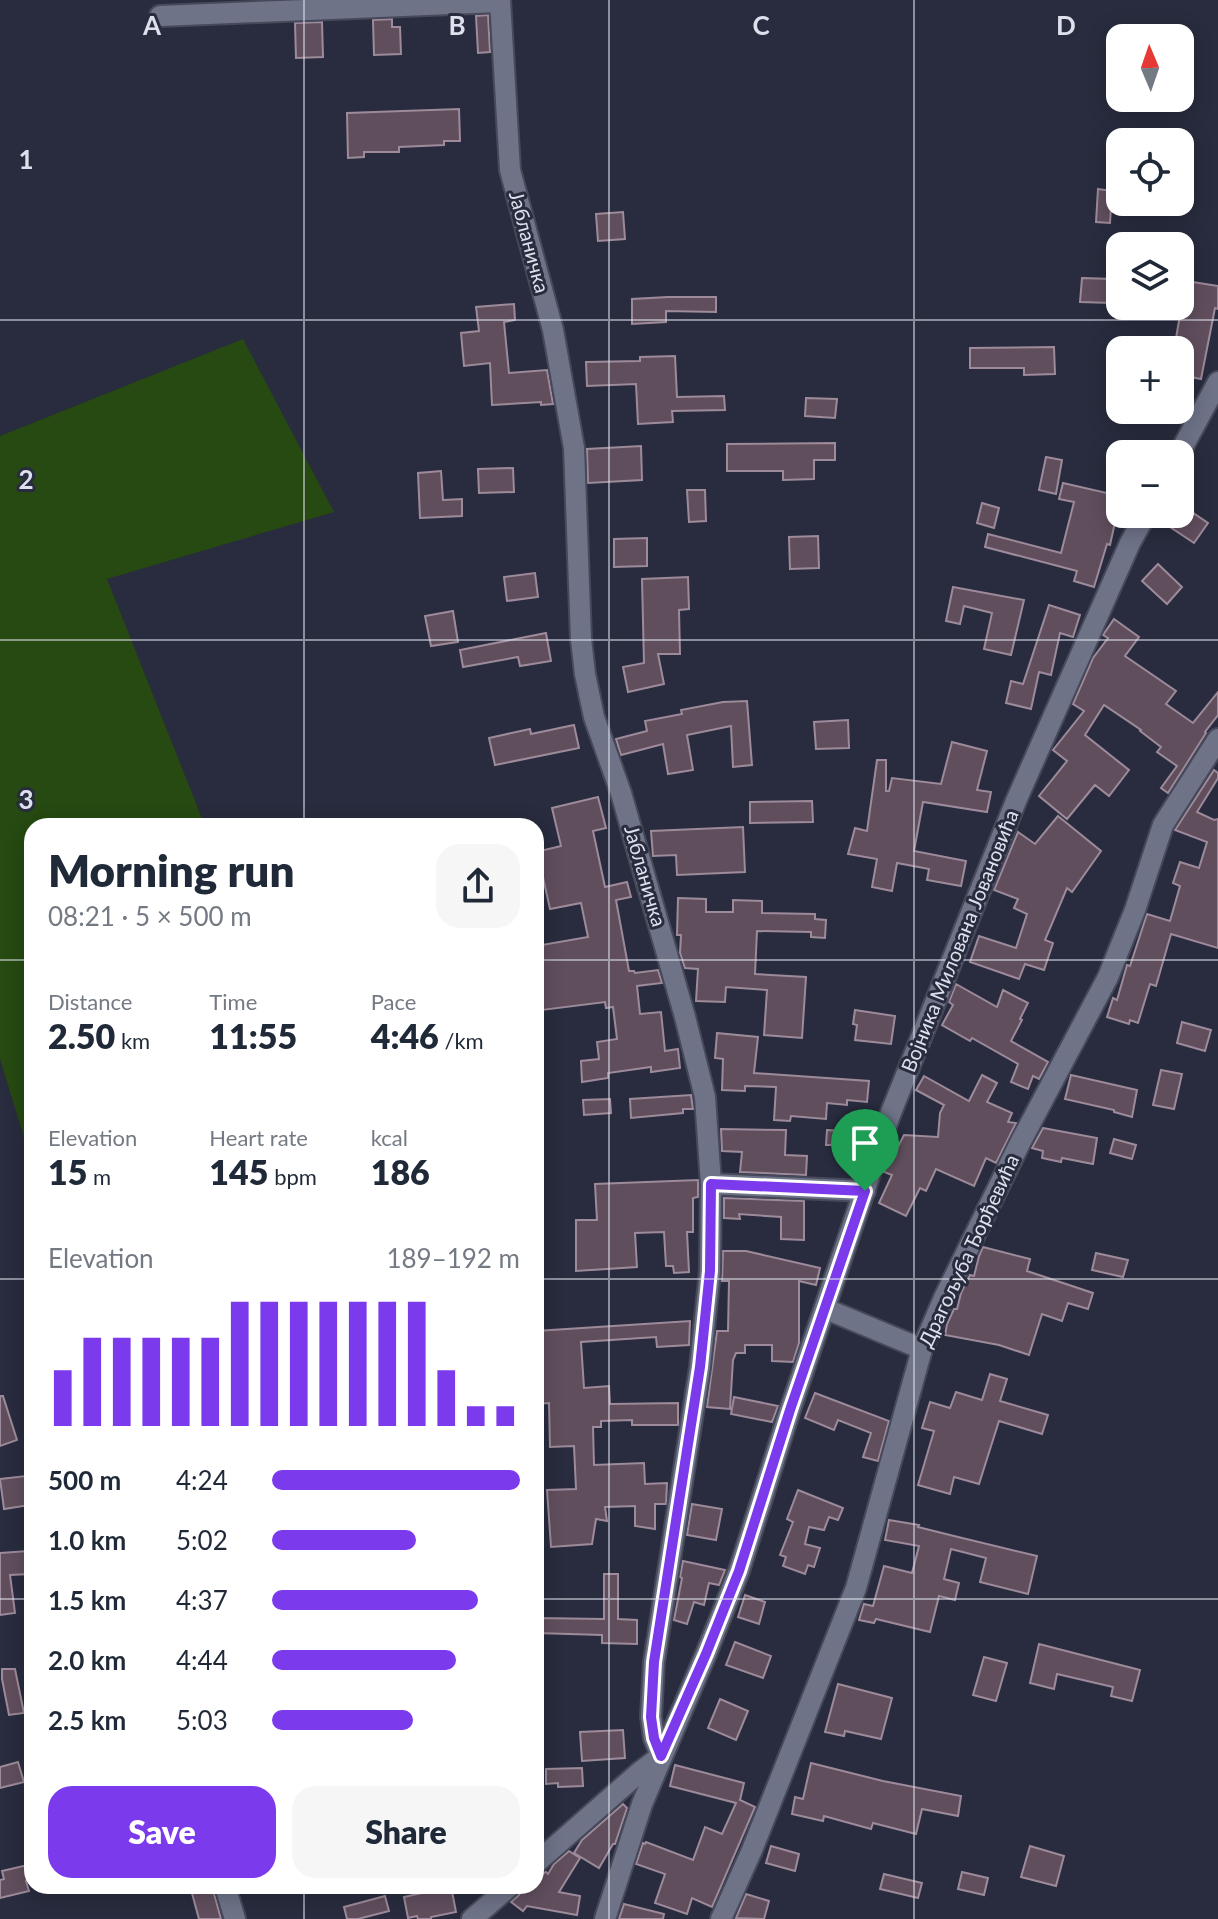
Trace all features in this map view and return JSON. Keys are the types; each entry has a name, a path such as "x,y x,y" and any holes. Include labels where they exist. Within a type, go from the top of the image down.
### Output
{"street":[{"path":"160,16 500,1"},
{"name":"Јабланичка","path":"500,1 510,170 553,330 574,448 585,674 594,717 621,793 705,1097 711,1184 710,1271 700,1367 654,1662 651,1717 661,1756"},
{"path":"1187,440 1218,382"},
{"name":"Војника Милована Јовановића","path":"605,1919 642,1804 739,1571 890,1115 1016,801 1138,528"},
{"name":"Драгољуба Ђорђевића","path":"721,1919 752,1850 856,1588 922,1349 1020,1143 1108,977 1135,910 1163,825 1218,739"},
{"path":"711,1184 865,1191"},
{"path":"826,1309 922,1349"},
{"path":"544,1856 661,1756"},
{"path":"227,1894 235,1919"},
{"path":"472,1919 501,1894"}],"green space":[{"path":"243,339 334,512 107,579 202,818 24,818 24,1137 0,1059 0,436"}],"building":[{"path":"488,15 490,52 478,53 476,16"},
{"path":"392,19 392,27 400,27 401,54 374,55 373,20"},
{"path":"322,22 323,57 296,58 295,23"},
{"path":"459,109 460,141 444,141 444,145 399,147 399,152 364,152 364,157 348,158 347,113"},
{"path":"1098,189 1106,190 1106,216 1110,216 1110,223 1096,222"},
{"path":"623,212 625,239 598,241 596,214"},
{"path":"1082,278 1106,279 1106,303 1080,302"},
{"path":"1194,282 1218,286 1218,309 1215,308 1201,379 1194,378 1194,336 1176,336 1179,320 1194,320"},
{"path":"716,297 716,312 666,311 666,322 632,324 632,299"},
{"path":"514,304 515,320 504,322 509,373 547,370 553,404 492,405 490,363 464,366 461,333 479,331 476,307"},
{"path":"1054,347 1055,374 1024,375 1024,368 970,368 970,348"},
{"path":"675,356 677,397 724,396 725,410 672,411 673,422 638,424 636,384 587,386 586,362 640,361 640,357"},
{"path":"806,398 837,399 835,418 805,416"},
{"path":"835,443 835,460 814,460 814,479 783,480 783,471 727,471 727,444"},
{"path":"641,446 642,480 588,483 587,449"},
{"path":"1046,457 1062,460 1056,494 1039,490"},
{"path":"513,468 514,492 479,493 478,469"},
{"path":"441,471 443,500 462,499 462,516 420,518 418,473"},
{"path":"1063,483 1106,493 1106,528 1114,528 1094,587 1074,581 1077,571 985,547 988,534 1061,553 1074,502 1059,499"},
{"path":"687,490 705,490 706,521 689,522"},
{"path":"982,503 999,508 994,528 977,523"},
{"path":"1194,514 1208,523 1194,543 1172,528 1194,528"},
{"path":"818,536 819,568 790,569 789,537"},
{"path":"647,538 647,566 614,567 614,539"},
{"path":"1158,564 1182,587 1167,604 1142,581"},
{"path":"535,573 538,597 507,601 504,577"},
{"path":"688,577 689,609 679,610 680,654 658,654 664,684 628,692 623,667 644,663 642,579"},
{"path":"953,587 1024,600 1011,655 984,649 992,613 964,606 960,624 946,621"},
{"path":"1049,605 1080,615 1073,637 1060,633 1051,675 1039,672 1031,709 1006,703 1011,681 1023,684"},
{"path":"453,611 458,642 431,646 425,616"},
{"path":"1114,619 1139,637 1125,656 1176,691 1166,704 1193,723 1218,692 1218,715 1168,793 1161,788 1177,766 1157,752 1161,747 1141,730 1104,705 1085,735 1129,770 1109,796 1095,785 1067,819 1039,796 1067,761 1053,750 1084,711 1073,704 1093,658 1108,638 1103,635"},
{"path":"546,633 551,661 520,666 518,657 463,667 460,650"},
{"path":"747,701 752,765 733,767 731,726 687,735 693,770 668,774 663,744 621,755 616,739 647,731 645,721 682,714 681,710"},
{"path":"848,720 849,748 816,749 814,722"},
{"path":"574,725 579,748 495,765 489,738 530,729 531,734"},
{"path":"952,742 987,751 977,790 991,792 987,812 923,802 914,851 966,861 961,886 927,880 929,869 897,863 892,891 872,887 877,859 848,854 855,828 867,831 877,760 886,760 886,791 889,791 892,778 941,784"},
{"path":"1214,770 1218,778 1197,812 1218,819 1218,948 1171,934 1156,986 1150,984 1138,1023 1130,1020 1129,1024 1107,1017 1113,998 1117,1000 1147,914 1170,921 1180,886 1173,883 1180,862 1199,868 1207,842 1175,830"},
{"path":"598,797 606,828 593,831 605,887 627,882 631,897 616,900 629,971 658,970 662,983 637,986 640,1014 661,1012 665,1051 678,1049 680,1068 651,1072 651,1067 608,1073 608,1078 582,1082 581,1061 599,1059 597,1042 617,1039 613,1007 606,1008 605,1002 544,1010 544,945 588,937 581,903 550,909 544,882 544,850 561,846 552,808"},
{"path":"812,801 813,822 750,823 750,802"},
{"path":"1058,816 1101,851 1072,892 1067,888 1045,940 1053,943 1044,970 1025,964 1019,979 970,962 979,936 1016,948 1027,914 1014,908 1018,899 994,890 1018,832 1035,844"},
{"path":"743,827 745,872 677,875 676,855 653,856 651,831"},
{"path":"678,898 706,899 706,912 733,912 733,900 762,901 762,913 815,914 815,919 826,920 825,938 811,937 811,932 757,931 755,974 806,977 802,1038 764,1035 767,990 726,987 725,1002 696,1001 698,969 685,968 680,953"},
{"path":"956,984 997,1007 1003,990 1028,1003 1011,1041 1048,1062 1039,1079 1033,1076 1028,1089 1011,1082 1018,1064 942,1025 953,1005 949,1002"},
{"path":"855,1010 895,1016 891,1044 855,1040"},
{"path":"1182,1022 1211,1030 1205,1051 1177,1043"},
{"path":"717,1033 758,1037 754,1073 869,1081 867,1102 847,1100 847,1105 827,1103 826,1119 791,1116 790,1121 774,1120 776,1087 745,1086 745,1091 722,1090 723,1059 715,1058"},
{"path":"1161,1070 1182,1074 1174,1109 1153,1105"},
{"path":"982,1075 997,1083 987,1102 1012,1113 1008,1122 1016,1123 996,1163 986,1158 974,1186 936,1169 926,1191 920,1188 906,1216 879,1203 892,1175 884,1172 890,1155 893,1156 904,1135 938,1137 940,1113 944,1105 916,1090 924,1076 969,1101"},
{"path":"1071,1075 1137,1090 1132,1117 1065,1099"},
{"path":"691,1095 693,1109 683,1109 683,1113 631,1118 630,1099"},
{"path":"610,1099 611,1113 584,1115 583,1100"},
{"path":"1043,1128 1097,1138 1093,1164 1042,1158 1043,1151 1032,1148"},
{"path":"721,1129 786,1130 785,1155 807,1156 806,1175 740,1172 742,1152 722,1151"},
{"path":"827,1130 856,1132 855,1153 840,1152 840,1145 826,1145"},
{"path":"1114,1139 1136,1145 1132,1159 1110,1153"},
{"path":"698,1180 698,1197 693,1198 693,1232 687,1232 689,1272 674,1273 673,1266 666,1266 664,1232 635,1233 637,1267 576,1271 576,1220 597,1220 595,1184"},
{"path":"724,1198 804,1201 804,1240 781,1239 781,1217 739,1214 740,1219 724,1218"},
{"path":"983,1247 1030,1259 1027,1271 1093,1293 1088,1309 1068,1303 1062,1321 1042,1314 1029,1355 999,1345 945,1335 961,1293 970,1275 974,1276"},
{"path":"723,1251 746,1251 820,1268 816,1285 799,1281 799,1343 793,1362 772,1361 772,1345 745,1345 745,1353 736,1353 733,1360 730,1409 707,1407 717,1331 728,1331 729,1281 722,1281"},
{"path":"1096,1253 1128,1260 1123,1277 1092,1270"},
{"path":"690,1321 689,1345 657,1347 656,1337 581,1342 584,1388 609,1386 610,1404 678,1403 678,1425 632,1425 632,1420 601,1421 601,1427 593,1427 594,1465 644,1463 645,1484 667,1483 666,1504 655,1504 655,1529 635,1526 635,1506 605,1507 607,1521 596,1519 592,1544 551,1547 547,1490 576,1489 574,1446 550,1447 549,1403 544,1403 544,1330"},
{"path":"990,1374 1007,1379 1000,1401 1048,1415 1042,1434 999,1421 979,1484 954,1477 950,1494 918,1485 934,1431 922,1428 930,1402 950,1408 956,1392 982,1400"},
{"path":"815,1393 889,1421 878,1461 863,1457 871,1433 838,1420 834,1430 805,1418"},
{"path":"0,1396 3,1396 17,1440 0,1446"},
{"path":"734,1397 778,1406 772,1422 731,1414"},
{"path":"24,1476 24,1506 4,1509 0,1479"},
{"path":"798,1490 843,1508 838,1520 829,1517 824,1530 809,1527 805,1544 820,1548 814,1567 808,1565 805,1574 783,1566 786,1557 780,1555 793,1522 787,1519"},
{"path":"692,1504 722,1509 716,1540 687,1535"},
{"path":"889,1520 1037,1556 1028,1594 980,1582 986,1558 951,1549 944,1579 959,1583 955,1600 939,1596 930,1632 876,1619 874,1623 859,1620 864,1604 873,1606 884,1566 912,1573 919,1546 885,1540"},
{"path":"24,1551 24,1574 10,1575 15,1613 0,1615 0,1553"},
{"path":"683,1561 725,1570 719,1585 709,1583 704,1605 694,1602 687,1624 674,1620"},
{"path":"604,1574 618,1574 618,1619 637,1620 637,1644 602,1643 602,1635 544,1633 544,1618 604,1619"},
{"path":"745,1595 765,1602 759,1624 738,1617"},
{"path":"735,1642 771,1656 763,1678 726,1665"},
{"path":"1039,1644 1140,1670 1132,1701 1111,1696 1113,1687 1057,1674 1054,1689 1030,1683"},
{"path":"984,1657 1007,1663 996,1701 973,1695"},
{"path":"2,1669 15,1669 24,1713 9,1715"},
{"path":"838,1684 892,1698 881,1739 845,1731 844,1736 825,1732"},
{"path":"720,1699 748,1711 736,1740 708,1728"},
{"path":"623,1730 625,1758 582,1761 580,1732"},
{"path":"18,1762 24,1782 0,1788 0,1767"},
{"path":"811,1763 961,1796 958,1816 922,1809 916,1834 873,1823 871,1829 824,1816 823,1821 792,1814 795,1797 803,1799"},
{"path":"675,1765 744,1783 740,1800 755,1807 712,1907 692,1898 687,1914 655,1903 665,1874 636,1864 643,1843 693,1860 705,1827 722,1834 736,1803 670,1786"},
{"path":"582,1768 583,1786 546,1784 546,1769"},
{"path":"623,1804 627,1808 615,1844 599,1868 574,1853 582,1840"},
{"path":"771,1846 799,1854 795,1871 766,1863"},
{"path":"1030,1846 1064,1856 1056,1886 1021,1877"},
{"path":"569,1851 580,1858 559,1892 580,1896 577,1915 527,1906 523,1911 511,1902 519,1894 544,1894 544,1873 548,1874"},
{"path":"24,1866 24,1892 0,1898 0,1880 4,1879 2,1871"},
{"path":"962,1872 988,1878 984,1895 958,1889"},
{"path":"884,1874 922,1883 918,1898 880,1889"},
{"path":"192,1894 214,1894 221,1919 199,1919"},
{"path":"453,1894 456,1912 431,1919 408,1918 404,1897"},
{"path":"746,1894 769,1901 764,1919 736,1918"},
{"path":"385,1896 389,1911 347,1919 344,1907"},
{"path":"624,1904 664,1914 663,1919 619,1919"}],"route":[{"path":"711,1184 865,1191 739,1571 661,1756 651,1717 654,1662 700,1367 710,1271 711,1184"}]}
